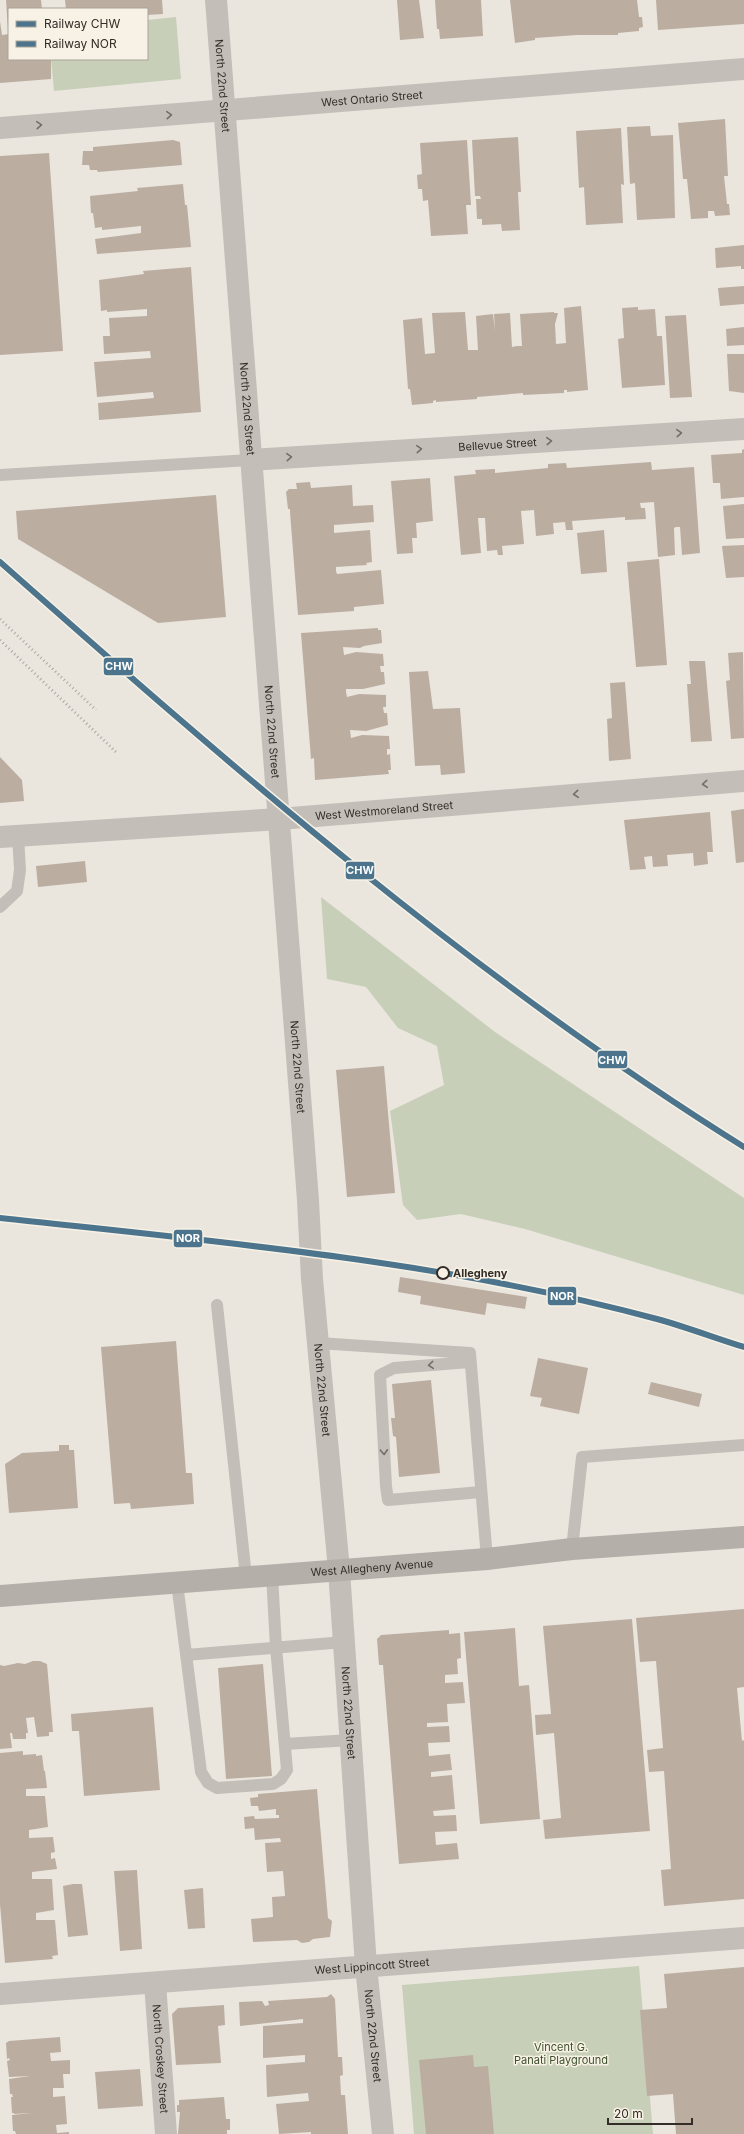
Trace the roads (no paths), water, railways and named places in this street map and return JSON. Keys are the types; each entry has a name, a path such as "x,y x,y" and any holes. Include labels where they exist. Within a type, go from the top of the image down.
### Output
{"main road":[{"name":"West Allegheny Avenue","path":"0,1596 487,1559 572,1550 744,1537"}],"street":[{"name":"North 22nd Street","path":"216,0 223,111 279,819 318,1343 339,1570 366,1966 383,2134"},
{"name":"West Ontario Street","path":"0,128 744,69"},
{"name":"Bellevue Street","path":"250,460 744,429"},
{"name":"West Westmoreland Street","path":"9,837 279,819 744,781"},
{"name":"West Lippincott Street","path":"0,1994 744,1938"},
{"name":"North Croskey Street","path":"155,1983 166,2134"}],"lane":[{"path":"0,475 250,460"},
{"path":"0,907 17,891 20,870 9,837"},
{"path":"217,1305 246,1577"},
{"path":"318,1343 470,1353 487,1559"},
{"path":"470,1362 394,1368 380,1375 386,1486 388,1500 481,1492"},
{"path":"572,1550 582,1457 744,1445"},
{"path":"177,1583 201,1772 208,1783 217,1788 273,1784 281,1779 287,1770 276,1647 272,1575"},
{"path":"186,1655 344,1642"},
{"path":"285,1744 351,1740"}],"railway":[{"path":"0,619 96,710"},
{"path":"0,640 117,753"}],"rail line":[{"name":"CHW","path":"0,562 268,795 453,944 548,1015 645,1082 744,1147"},
{"name":"NOR","path":"0,1218 248,1245 413,1268 495,1282 576,1299 657,1319 744,1347"}],"place":[{"name":"Allegheny","path":"443,1273"}],"park label":[{"name":"Vincent G. Panati Playground","path":"561,2053"}]}
